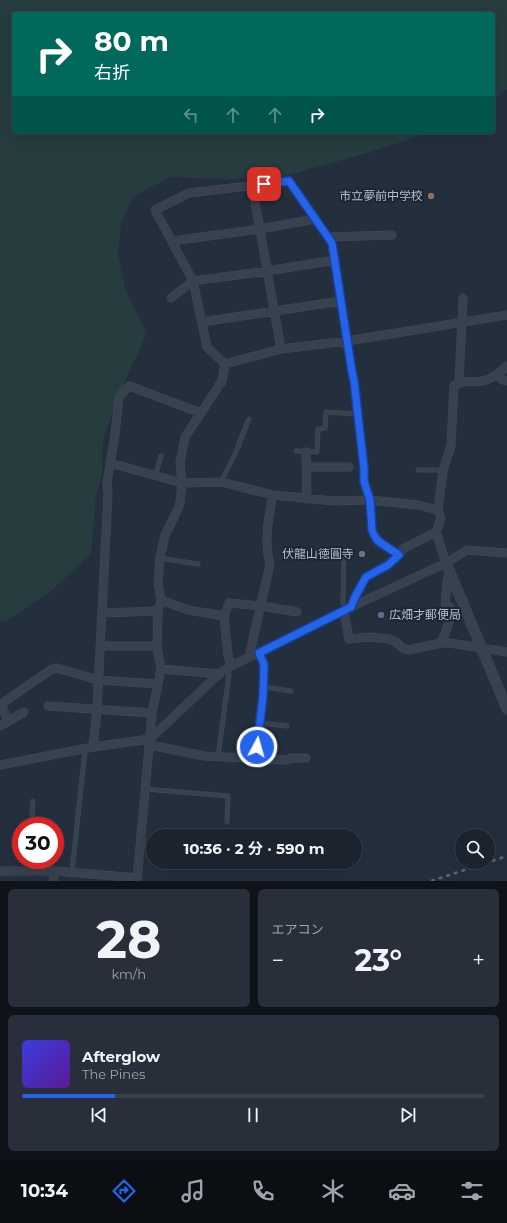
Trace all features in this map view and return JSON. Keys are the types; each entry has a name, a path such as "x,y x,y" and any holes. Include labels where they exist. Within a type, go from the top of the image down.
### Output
{"street":[{"path":"225,364 207,348 193,281 155,210 189,193 289,181 332,243 359,415 364,481 370,500 372,530 378,541 399,555"},
{"path":"252,185 281,349"},
{"path":"172,241 260,229 315,219"},
{"path":"328,237 392,235"},
{"path":"171,298 193,281 335,260"},
{"path":"459,382 463,298"},
{"path":"202,322 341,301"},
{"path":"225,364 281,349 347,341 507,315"},
{"path":"0,871 55,871 72,872 88,878 138,879 152,713 161,669 157,646 158,610 161,600 158,583 160,558 165,535 180,503 182,483 180,464 185,436 222,381 225,364"},
{"path":"507,366 498,374 482,381 459,382 454,386 451,446 443,470 438,510 441,518 436,532 448,568 507,709"},
{"path":"498,374 507,382"},
{"path":"89,749 96,710 108,493 107,483 119,397 129,386 201,412"},
{"path":"306,452 307,499"},
{"path":"110,463 182,483 221,482 273,495 334,501 370,500 438,510"},
{"path":"307,467 349,467"},
{"path":"249,657 262,606 270,564 267,553 268,519 273,495"},
{"path":"436,532 403,549 388,565 366,577 347,609 348,638 369,637 389,639 408,650 441,643 450,643 507,652"},
{"path":"150,742 219,674 229,667 347,609 448,568 467,550 507,553"},
{"path":"441,643 449,623 450,607 446,607 448,568"},
{"path":"161,600 188,610 224,616"},
{"path":"229,667 224,616 230,603 262,606 297,612"},
{"path":"102,613 158,610"},
{"path":"100,646 157,646"},
{"path":"256,758 264,664 259,653"},
{"path":"8,721 1,704 52,669 57,668 98,680 158,684"},
{"path":"161,669 219,674"},
{"path":"48,706 152,713"},
{"path":"0,726 24,712"},
{"path":"0,765 89,749 150,742 204,756 287,760 291,758 306,758"},
{"path":"53,881 55,871"}],"lane":[{"path":"296,451 317,452 318,429 325,428 326,412 359,415"},
{"path":"221,482 250,419"},
{"path":"155,476 161,456"},
{"path":"418,470 443,470"},
{"path":"347,609 343,602 344,549 349,549"},
{"path":"160,558 198,564"},
{"path":"218,757 229,667"},
{"path":"263,687 291,691"},
{"path":"260,723 287,726"},
{"path":"72,872 89,749"},
{"path":"146,789 228,796 227,822"},
{"path":"33,801 33,817"},
{"path":"141,844 146,845"}],"green space":[{"path":"0,0 507,0 507,89 495,98 495,12 12,12 12,134 426,134 367,153 285,176 232,179 170,177 133,197 121,222 118,255 126,291 147,333 119,394 103,439 102,476 96,494 91,554 52,590 7,621 0,622"}],"railway":[{"path":"431,881 507,856"}],"place":[{"name":"市立夢前中学校","path":"431,196"},
{"name":"伏龍山徳圓寺","path":"362,554"},
{"name":"広畑才郵便局","path":"381,615"}],"route":[{"path":"257,747 263,696 264,664 259,653 351,607 366,577 388,565 399,555 378,541 372,530 370,500 366,492 364,481 359,415 332,243 289,181 264,184"}]}
